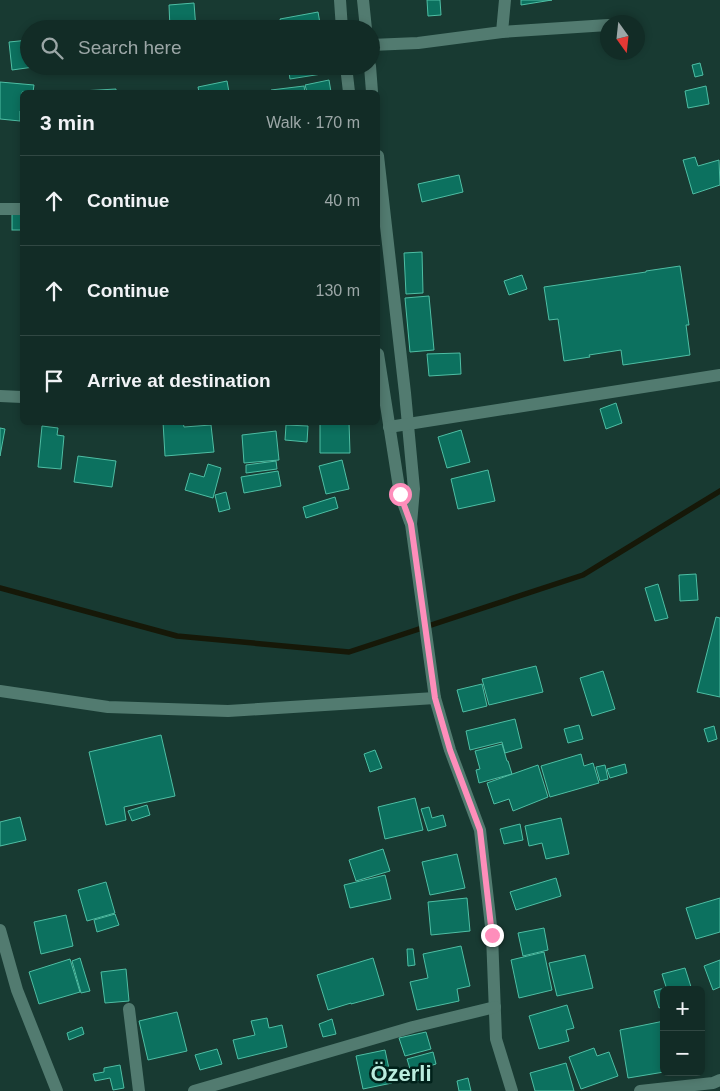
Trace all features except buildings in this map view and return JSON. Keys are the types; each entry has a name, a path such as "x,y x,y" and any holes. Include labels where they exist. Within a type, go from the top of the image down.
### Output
{"street":[{"path":"340,0 341,20"},
{"path":"363,0 365,20"},
{"path":"502,32 505,0"},
{"path":"380,45 418,43 523,30 600,25"},
{"path":"347,75 349,90"},
{"path":"371,75 372,90"},
{"path":"380,174 414,489 411,524"},
{"path":"0,209 20,209"},
{"path":"389,427 720,375"},
{"path":"380,381 400,494 411,524 435,698 450,750 480,830 492,935 496,1039 512,1091"},
{"path":"381,395 405,393"},
{"path":"0,396 20,397"},
{"path":"0,691 108,707 228,711 435,698"},
{"path":"0,930 18,990 57,1091"},
{"path":"194,1091 413,1027 495,1007"},
{"path":"129,1009 139,1091"},
{"path":"640,1091 713,1083 720,1080"}],"waterway":[{"path":"0,588 177,636 349,652 583,575 720,491"}],"district":[{"name":"Özerli","path":"401,1073"}],"route":[{"path":"400,494 411,524 435,698 450,750 480,830 492,935"}]}
